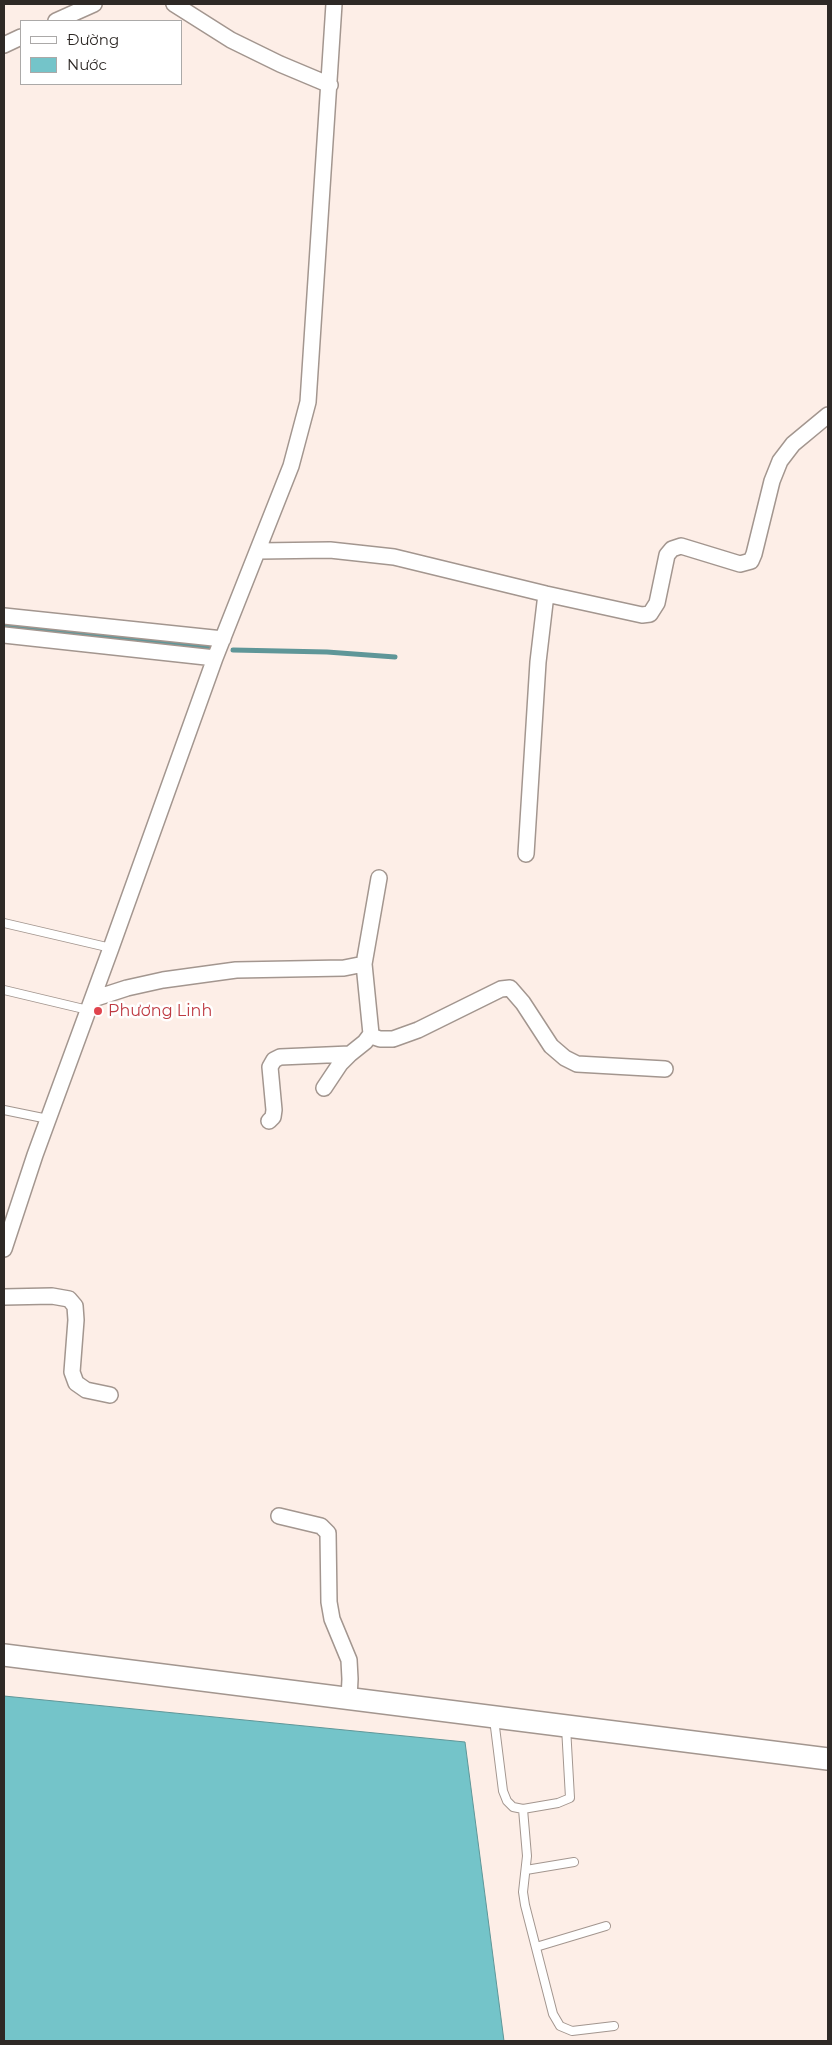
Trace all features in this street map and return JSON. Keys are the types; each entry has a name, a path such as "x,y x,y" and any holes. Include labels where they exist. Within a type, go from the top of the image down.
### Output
{"street":[{"path":"58,20 94,4"},
{"path":"174,4 231,40 280,64 330,85"},
{"path":"4,1249 48,1119 215,658 259,551 291,466 308,402 334,4"},
{"path":"4,45 20,37"},
{"path":"259,551 330,550 394,557 546,594 642,615 650,614 658,603 667,556 672,549 682,546 740,564 751,561 772,482 780,461 793,444 828,415"},
{"path":"526,854 538,662 546,594"},
{"path":"4,616 223,639"},
{"path":"4,635 215,658"},
{"path":"324,1088 337,1068 371,1034 364,964 379,878"},
{"path":"91,1004 127,988 163,980 227,972 344,968 364,964"},
{"path":"371,1034 380,1039 393,1039 418,1030 501,989 510,988 523,1003 551,1046 577,1064 665,1068"},
{"path":"269,1121 273,1117 274,1110 270,1067 274,1060 280,1057 350,1054"},
{"path":"4,1297 52,1296 69,1299 75,1306 76,1320 72,1372 76,1383 86,1390 110,1395"},
{"path":"279,1516 321,1526 328,1533 332,1619 348,1660 349,1698"},
{"path":"4,1655 828,1759"}],"lane":[{"path":"4,923 111,948"},
{"path":"4,990 91,1004"},
{"path":"4,1110 48,1119"},
{"path":"494,1716 503,1791 507,1801 513,1808 522,1809 558,1803 570,1798 566,1726"},
{"path":"522,1809 528,1856 523,1892 553,2014 560,2026 572,2031 614,2026"},
{"path":"526,1870 574,1862"},
{"path":"536,1947 606,1926"}],"water":[{"path":"4,1696 465,1742 504,2041 4,2041"}],"waterway":[{"path":"4,626 214,648"},
{"path":"233,650 327,652 395,657"}],"place":[{"name":"Phương Linh","path":"98,1011"}]}
